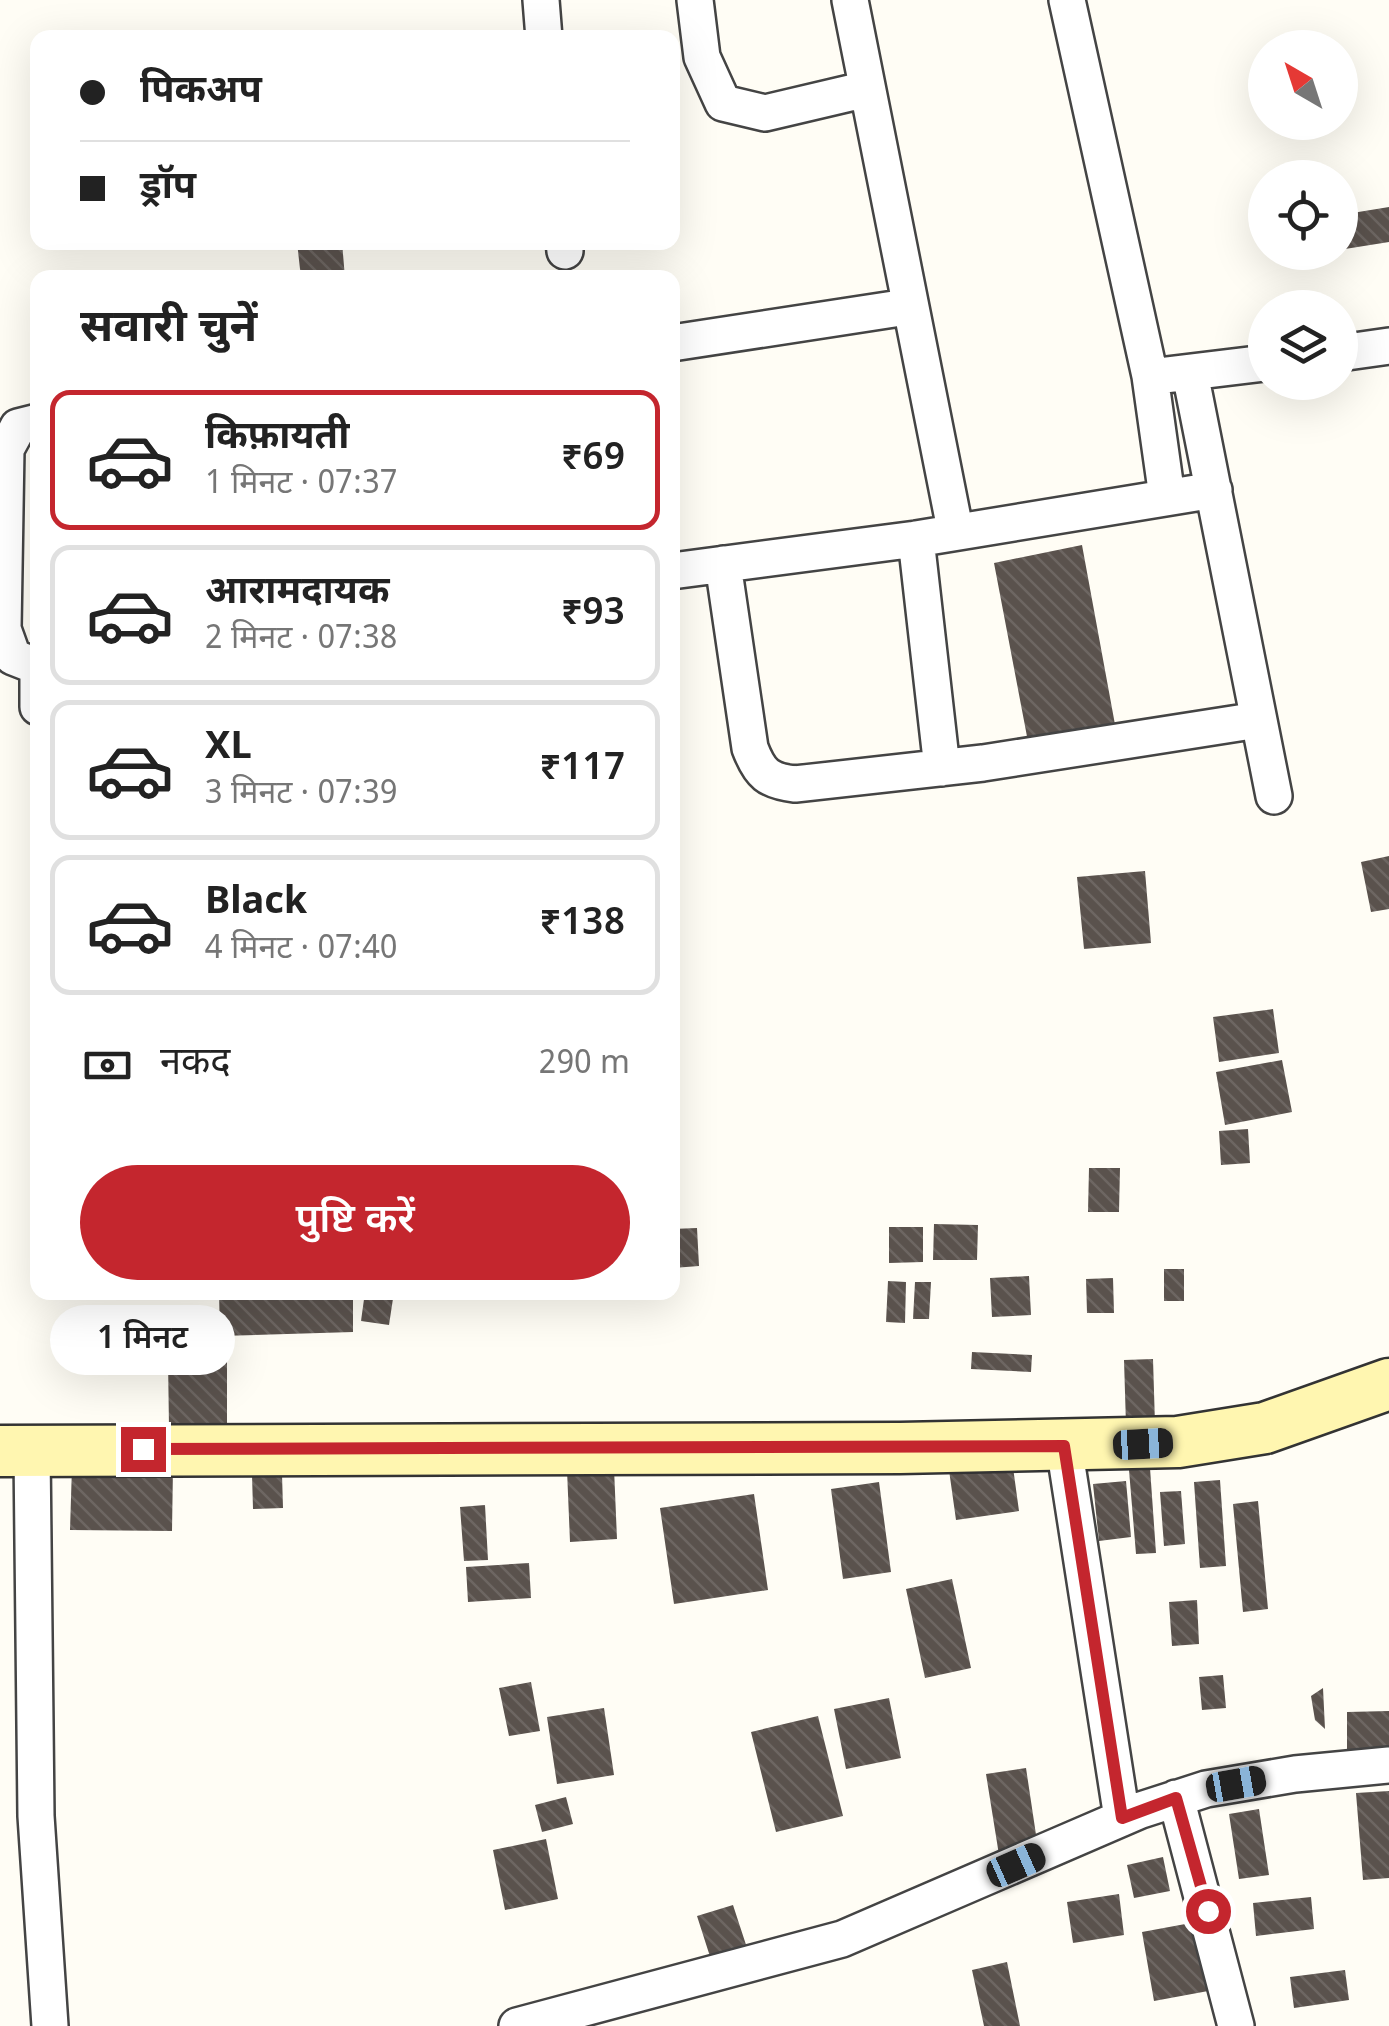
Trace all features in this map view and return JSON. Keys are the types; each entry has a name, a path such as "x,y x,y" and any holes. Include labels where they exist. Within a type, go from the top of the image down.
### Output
{"street":[{"path":"540,0 543,30"},
{"path":"695,0 702,57 723,103 766,113 867,89"},
{"path":"850,0 907,308 954,530"},
{"path":"1066,0 1150,376 1167,497"},
{"path":"680,341 907,308"},
{"path":"1358,350 1389,346"},
{"path":"1150,376 1248,365"},
{"path":"1190,374 1274,796"},
{"path":"30,424 11,434 4,472 3,629 13,657 30,662"},
{"path":"680,569 916,539 1214,490"},
{"path":"916,539 920,611 942,768"},
{"path":"723,564 750,748 758,770 772,782 795,784 942,768 1258,720"},
{"path":"50,2026 16,1451 1064,1446 1228,1437 1389,1384"},
{"path":"1064,1446 1122,1818"},
{"path":"518,2026 842,1939 1176,1798 1295,1774 1389,1765"},
{"path":"1176,1798 1236,2026"}],"building":[{"path":"1389,207 1389,242 1358,247 1358,212"},
{"path":"298,250 343,250 344,270 300,270"},
{"path":"1082,545 1116,730 1029,747 994,563"},
{"path":"1389,856 1389,909 1371,912 1361,862"},
{"path":"1145,871 1151,943 1084,949 1077,877"},
{"path":"1273,1009 1279,1053 1219,1062 1213,1017"},
{"path":"1282,1060 1292,1112 1225,1125 1216,1072"},
{"path":"1248,1129 1250,1163 1221,1165 1219,1131"},
{"path":"1089,1168 1120,1168 1119,1212 1088,1212"},
{"path":"934,1224 978,1225 977,1260 933,1260"},
{"path":"889,1227 923,1227 923,1262 889,1263"},
{"path":"697,1228 699,1266 680,1267 680,1229"},
{"path":"1164,1269 1184,1269 1184,1301 1164,1301"},
{"path":"1029,1276 1031,1315 992,1317 990,1278"},
{"path":"1113,1278 1114,1313 1087,1313 1086,1279"},
{"path":"888,1281 906,1282 905,1323 886,1322"},
{"path":"915,1282 931,1282 929,1319 913,1319"},
{"path":"219,1300 353,1300 353,1332 220,1336"},
{"path":"364,1300 393,1300 389,1325 361,1321"},
{"path":"972,1352 1032,1355 1031,1372 971,1369"},
{"path":"227,1357 227,1427 169,1428 168,1359"},
{"path":"1153,1359 1155,1424 1126,1425 1124,1360"},
{"path":"1012,1460 1019,1511 956,1520 949,1470"},
{"path":"72,1466 173,1468 172,1531 70,1530"},
{"path":"614,1468 617,1539 570,1542 567,1470"},
{"path":"1150,1468 1156,1553 1136,1554 1129,1470"},
{"path":"282,1474 283,1508 253,1509 252,1475"},
{"path":"1220,1480 1226,1566 1200,1568 1194,1482"},
{"path":"1126,1481 1131,1537 1099,1541 1093,1484"},
{"path":"879,1482 891,1572 843,1579 831,1489"},
{"path":"1181,1491 1185,1544 1164,1546 1160,1492"},
{"path":"754,1494 768,1590 674,1604 660,1508"},
{"path":"1258,1501 1268,1609 1243,1612 1233,1504"},
{"path":"485,1505 488,1560 464,1561 460,1507"},
{"path":"529,1563 531,1598 468,1602 466,1567"},
{"path":"952,1579 971,1668 925,1678 906,1589"},
{"path":"1197,1600 1199,1644 1172,1646 1169,1602"},
{"path":"1223,1675 1226,1708 1202,1710 1199,1677"},
{"path":"531,1682 540,1731 509,1736 499,1688"},
{"path":"1323,1688 1325,1729 1315,1720 1311,1696"},
{"path":"889,1698 901,1758 846,1769 834,1709"},
{"path":"604,1708 614,1775 557,1784 547,1717"},
{"path":"1389,1711 1389,1751 1347,1751 1347,1712"},
{"path":"818,1716 843,1816 776,1832 751,1732"},
{"path":"1026,1768 1038,1848 999,1855 986,1774"},
{"path":"1389,1791 1389,1878 1363,1880 1356,1793"},
{"path":"566,1797 573,1824 542,1832 535,1805"},
{"path":"1259,1809 1269,1875 1239,1879 1229,1814"},
{"path":"546,1839 558,1899 505,1910 493,1850"},
{"path":"1163,1857 1170,1891 1134,1898 1127,1865"},
{"path":"1119,1894 1124,1935 1073,1943 1067,1902"},
{"path":"1311,1897 1314,1929 1256,1936 1253,1903"},
{"path":"733,1905 750,1957 714,1969 697,1916"},
{"path":"1207,1920 1219,1989 1154,2001 1142,1932"},
{"path":"1007,1962 1020,2026 984,2026 972,1970"},
{"path":"1345,1970 1349,2000 1294,2008 1290,1977"}],"route":[{"path":"143,1449 1064,1446 1122,1818 1176,1798 1208,1911"}]}
